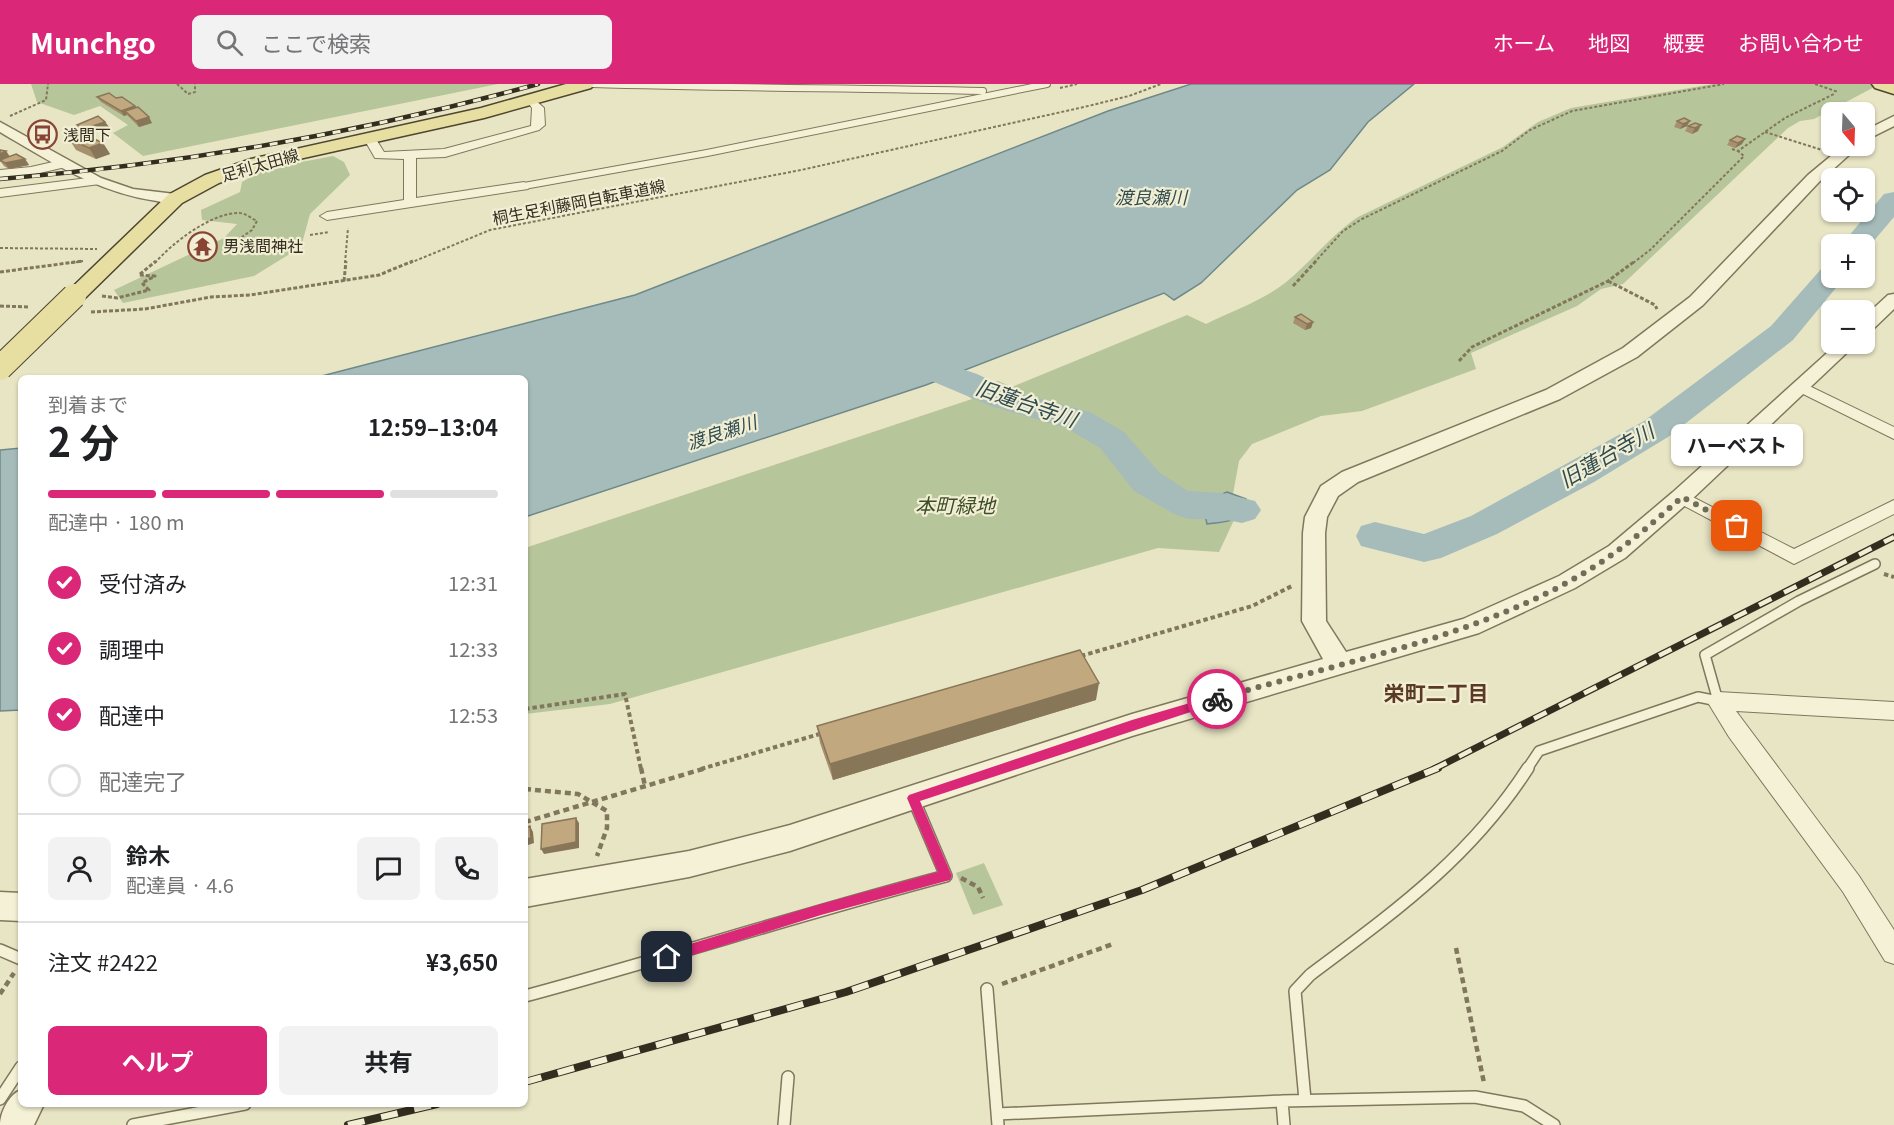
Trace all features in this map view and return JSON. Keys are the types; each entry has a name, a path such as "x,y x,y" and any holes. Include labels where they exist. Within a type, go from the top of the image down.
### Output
{"main road":[{"name":"足利太田線","path":"0,368 79,305 176,199 196,186 235,170 532,100 585,84"},
{"path":"1881,84 1894,89"}],"street":[{"path":"370,139 379,155 445,153 536,128 539,125 538,108 532,100"},
{"path":"1875,131 1894,120"},
{"path":"5,121 96,181 130,193 176,199"},
{"path":"410,155 410,203"},
{"path":"1340,664 1320,634 1312,603 1316,517 1329,491 1350,477 1515,412 1573,386 1625,356 1665,328 1718,282 1828,164 1839,156"},
{"path":"0,174 31,171 66,163"},
{"path":"0,192 96,181"},
{"path":"327,216 524,186"},
{"path":"1875,317 1894,299"},
{"path":"528,893 611,880 740,852 913,798 1132,725 1470,626 1568,582 1617,552 1682,497 1836,354"},
{"path":"1801,387 1890,427"},
{"path":"1682,497 1794,557 1894,506"},
{"path":"1718,701 1894,711"},
{"path":"1718,701 1737,731 1851,884 1894,952"},
{"path":"0,906 18,907"},
{"path":"12,1091 14,1125"}],"lane":[{"path":"592,84 747,89 802,87 1004,91"},
{"path":"524,186 707,153 1047,84"},
{"path":"1305,1100 1295,991 1310,975 1377,925 1449,866 1508,799 1539,751 1698,698 1718,701 1708,673 1705,655 1799,601 1875,564"},
{"path":"528,995 645,963 821,909 946,876 913,798"},
{"path":"0,951 18,957"},
{"path":"987,989 998,1120 1282,1101 1475,1097 1524,1106 1554,1125"},
{"path":"0,1099 12,1091 18,1075"},
{"path":"784,1125 788,1077"},
{"path":"1282,1101 1284,1125"},
{"path":"133,1125 229,1107"}],"path":[{"path":"5,121 46,100 48,84"},
{"path":"177,84 188,94 195,92 195,84"},
{"name":"桐生足利藤岡自転車道線","path":"79,305 145,309 211,297 250,295 379,275 490,230 837,163 1084,107 1129,96 1161,84"},
{"path":"1293,286 1343,231 1362,219 1502,151 1530,130 1572,111 1724,84"},
{"path":"1738,151 1785,118 1836,93 1815,84"},
{"path":"1629,100 1633,106"},
{"path":"1765,132 1821,149"},
{"path":"1460,361 1462,355 1472,347 1608,281 1650,250 1744,156 1732,150"},
{"path":"117,298 148,290 142,283 155,276 139,275 150,268 168,248 215,218 242,213 257,221 252,230 240,239"},
{"path":"344,281 348,234"},
{"path":"0,248 101,249"},
{"path":"0,272 90,260"},
{"path":"1608,281 1655,305 1657,309"},
{"path":"0,306 34,308"},
{"path":"1074,658 1252,606 1296,584"},
{"path":"528,709 625,694 645,786"},
{"path":"528,821 826,732"},
{"path":"528,789 577,792 595,801 607,811 607,828 597,858"},
{"path":"946,876 958,876 973,882 982,898"},
{"path":"987,989 1113,944"},
{"path":"1456,948 1487,1099"},
{"path":"0,994 15,972"}],"green space":[{"path":"31,84 498,84 143,156 113,133 128,125 100,106 74,115 37,102"},
{"name":"本町緑地","path":"1713,84 1880,84 1846,102 1821,102 1821,115 1800,121 1788,128 1623,284 1601,289 1577,306 1471,353 1476,369 1362,411 1321,416 1252,444 1239,461 1233,494 1227,492 1216,498 1207,524 1234,520 1219,552 1158,548 610,704 528,714 528,547 972,399 964,393 998,381 1012,387 1187,315 1206,324 1257,300 1285,283 1338,232 1358,217 1503,147 1538,122 1571,108"},
{"path":"333,156 344,162 350,175 310,214 301,247 254,276 123,303 114,290 224,238 237,224 202,220 201,210 240,192 242,182 265,169"},
{"path":"984,863 1003,905 973,915 956,873"}],"water":[{"name":"渡良瀬川","path":"1191,84 1414,84 1368,122 1330,170 1297,190 1201,283 1174,300 1164,293 926,385 528,516 528,375 326,375 635,295 1108,111"},
{"path":"18,448 18,710 0,711 0,450"},
{"path":"1227,492 1246,499 1240,513 1232,520 1207,524 1202,502"}],"building":[{"path":"109,93 116,98 122,97 135,106 121,111 97,97"},
{"path":"138,107 149,117 136,121 125,111"},
{"path":"98,116 105,122 83,129 77,125"},
{"path":"1684,118 1690,121 1683,124 1677,121"},
{"path":"1695,123 1701,125 1695,128 1688,126"},
{"path":"83,134 103,143 89,148 69,139"},
{"path":"1737,136 1745,139 1738,143 1730,140"},
{"path":"16,154 25,159 5,163 0,160"},
{"path":"1301,314 1313,322 1307,324 1295,317"},
{"path":"1080,650 1099,683 830,764 817,726"},
{"path":"576,818 576,842 541,849 542,824"},
{"path":"530,826 531,838 528,838 528,827"}],"waterway":[{"name":"旧蓮台寺川","path":"1865,234 1894,200"},
{"name":"旧蓮台寺川","path":"1375,536 1424,548 1441,544 1484,525 1581,473 1656,429 1782,333 1821,287"},
{"name":"旧蓮台寺川","path":"926,367 965,381 1003,399 1078,420 1112,440 1147,482 1175,500 1189,506 1222,506 1242,510"}],"railway":[{"path":"0,179 136,165 271,144 338,132 472,102 538,84"},
{"path":"1434,769 1894,537"},
{"path":"528,1081 846,992 1142,890 1438,768"},
{"path":"348,1125 424,1107"}],"way so far":[{"path":"1217,699 1470,626 1514,607 1592,569 1646,529 1682,497 1737,526"}],"place":[{"name":"浅間下","path":"42,135"},
{"name":"男浅間神社","path":"202,246"},
{"name":"ハーベスト","path":"1737,526"}],"district":[{"name":"栄町二丁目","path":"1436,694"}],"route":[{"path":"667,957 821,909 946,876 913,798 1217,699"}]}
